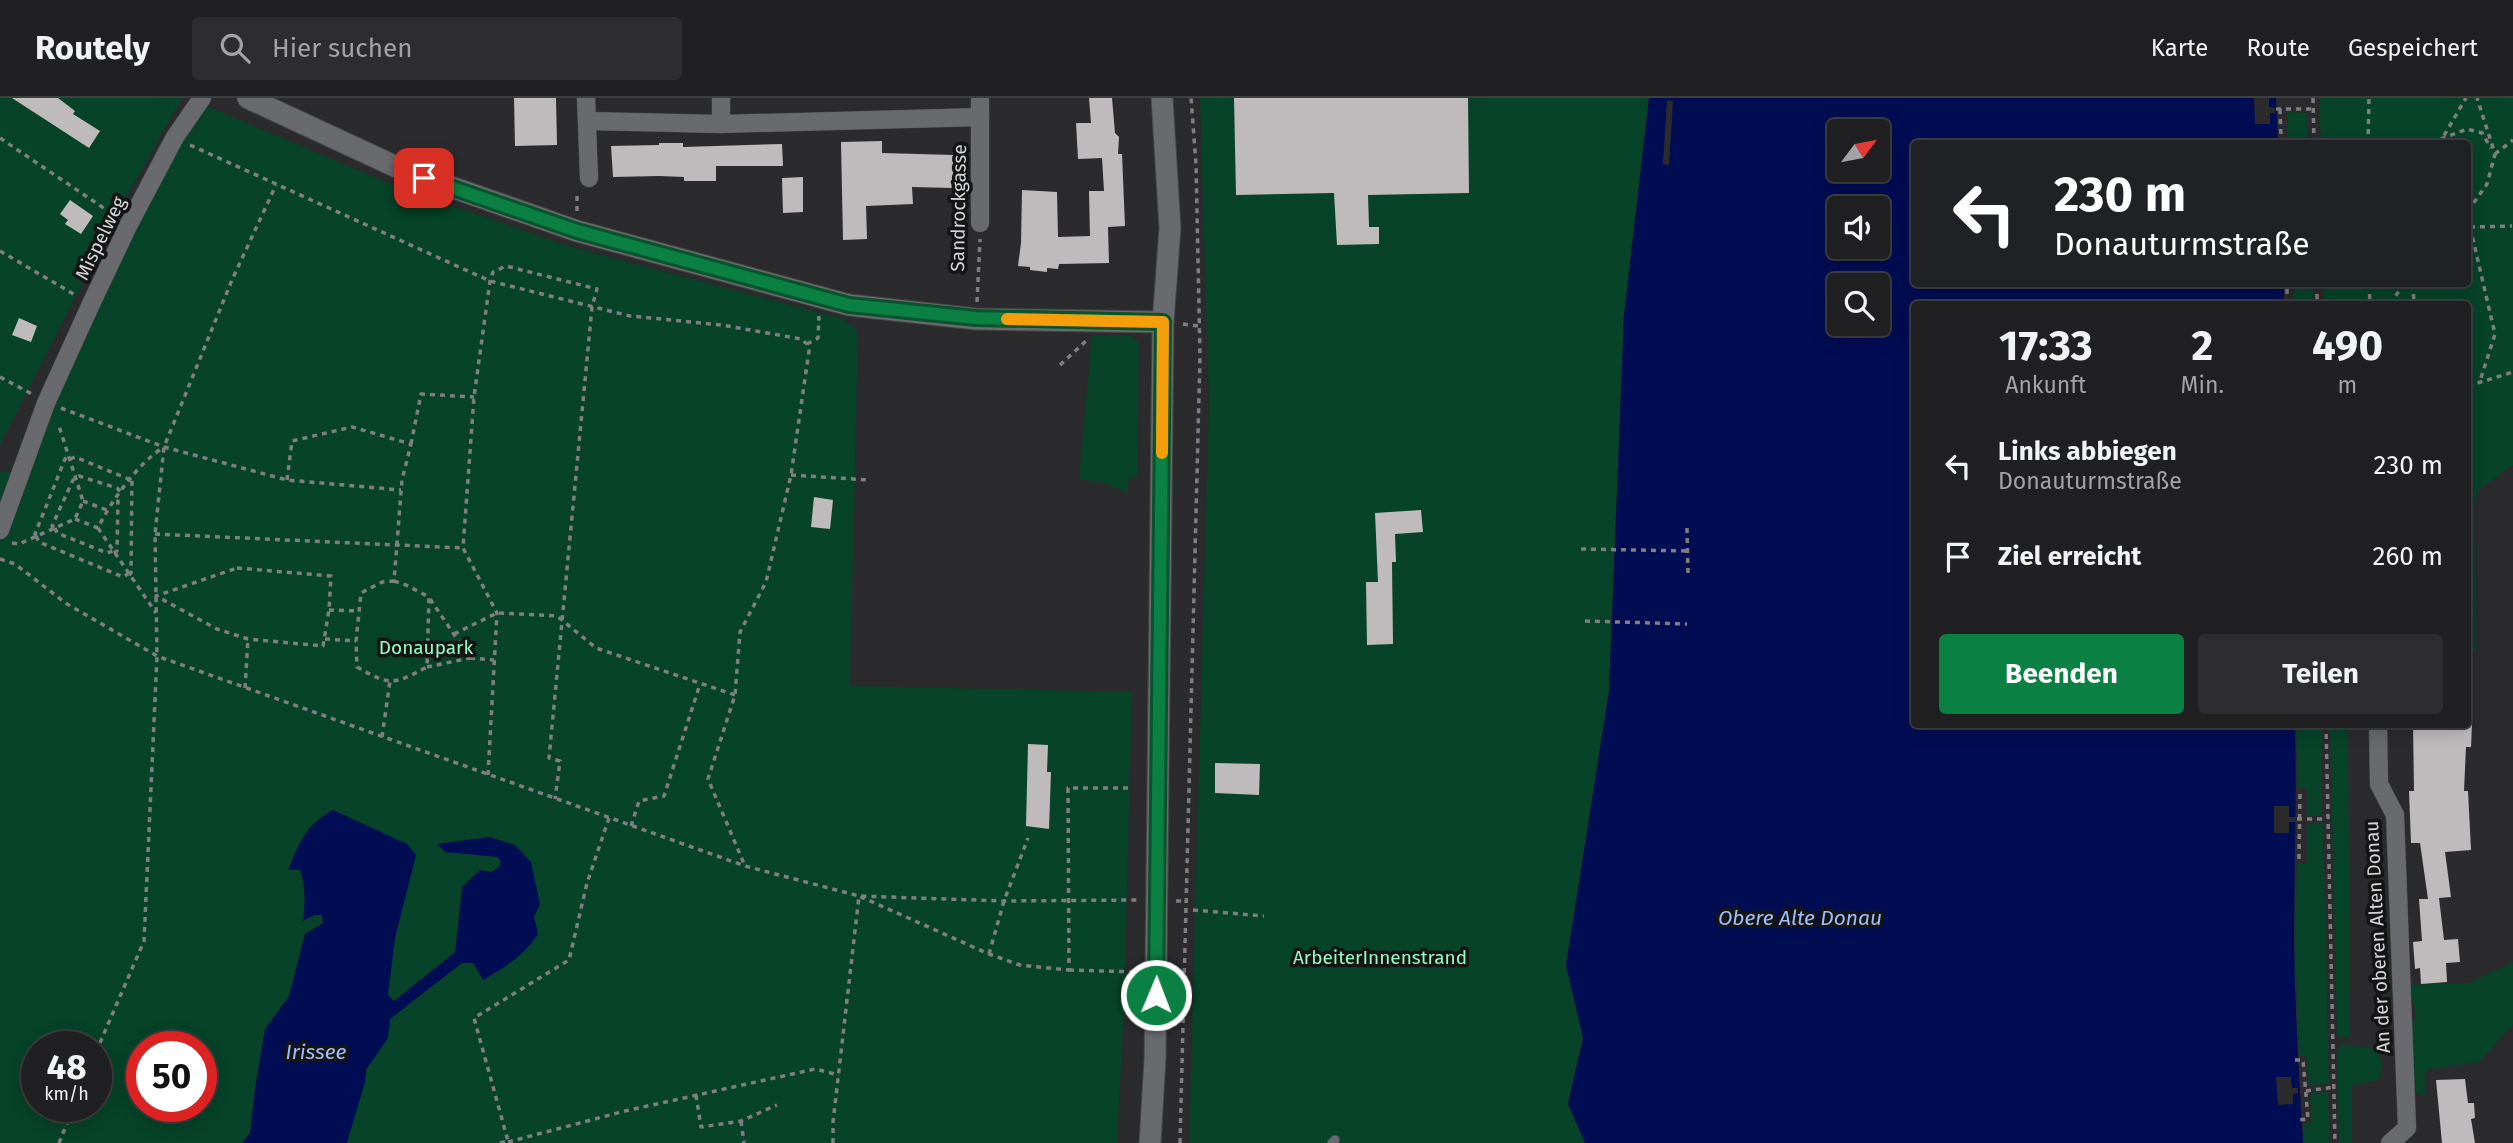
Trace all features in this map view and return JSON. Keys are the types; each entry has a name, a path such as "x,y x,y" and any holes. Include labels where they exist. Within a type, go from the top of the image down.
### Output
{"main road":[{"path":"248,98 403,170 577,231 849,305 976,318 1163,322"},
{"path":"1150,1143 1155,1059 1163,322 1170,228 1162,98"}],"street":[{"name":"Mispelweg","path":"0,530 46,403 91,304 175,137 202,98"},
{"path":"586,98 589,177"},
{"path":"721,98 721,124"},
{"name":"Sandrockgasse","path":"979,98 980,223"},
{"path":"587,121 721,124 980,117"},
{"name":"An der oberen Alten Donau","path":"2378,728 2379,784 2395,815 2407,1128 2390,1143"}],"path":[{"path":"1180,1143 1200,356 1196,164 1191,98"},
{"path":"2313,98 2314,140"},
{"path":"2368,140 2369,98"},
{"path":"2441,140 2466,98"},
{"path":"2471,207 2487,184 2495,154 2477,98"},
{"path":"2281,138 2278,109 2313,108"},
{"path":"2442,140 2466,129 2482,133 2495,154"},
{"path":"175,137 490,282 630,316 761,332 801,339 807,344 809,351 791,475 766,582 740,632 735,695 708,779 745,866"},
{"path":"0,138 129,224"},
{"path":"2495,154 2513,140"},
{"path":"105,1031 144,941 157,656 155,534 164,447 232,280 275,185"},
{"name":"Sandrockgasse","path":"976,318 980,223"},
{"path":"2471,227 2512,226"},
{"path":"2471,231 2496,334 2480,381"},
{"path":"0,251 91,304"},
{"path":"488,775 497,613 463,548 474,397 490,282 493,272 506,266 597,289 592,307 550,758 560,761 555,799"},
{"path":"807,344 818,338 820,297"},
{"path":"1060,365 1086,341 1089,321"},
{"path":"2471,385 2513,372"},
{"path":"0,377 46,403 164,447 288,480 401,490"},
{"path":"394,582 401,490 421,394 474,397"},
{"path":"19,544 75,519 83,501 57,422 46,403"},
{"path":"288,480 292,441 352,427 411,444"},
{"path":"98,528 107,510 151,454 164,447"},
{"path":"75,457 132,479 131,573 123,577 39,542 35,534 65,459 75,457"},
{"path":"80,475 117,488 119,495 117,551 107,554 57,533 52,526 80,475"},
{"path":"791,475 869,480"},
{"path":"83,501 107,510"},
{"path":"75,519 98,528 156,614"},
{"path":"1687,528 1688,574"},
{"path":"155,534 463,548"},
{"path":"1581,549 1688,551"},
{"path":"0,559 15,564 67,604 157,656 245,688 745,866 859,896 989,954 1020,965 1069,970 1156,973"},
{"path":"237,568 331,576 323,646 248,639 216,629 156,596 237,568"},
{"path":"470,658 429,597 406,584 394,582 382,582 361,593 356,667 380,680 399,682 426,667 470,658 494,660"},
{"path":"426,667 429,597"},
{"path":"329,610 358,611"},
{"path":"454,634 497,613 557,616 596,648 735,695"},
{"path":"1585,621 1687,624"},
{"path":"245,688 248,639"},
{"path":"325,639 356,641"},
{"path":"382,737 390,681"},
{"path":"631,826 639,801 664,796 701,684"},
{"path":"2326,728 2335,1143"},
{"path":"1069,970 1068,788 1133,788"},
{"path":"2299,859 2300,792"},
{"path":"508,1142 474,1018 569,960 587,883 609,818"},
{"path":"2298,819 2327,819"},
{"path":"989,954 1004,901 1028,838"},
{"path":"859,896 1004,901 1131,900"},
{"path":"833,1143 833,1122 859,896"},
{"path":"1171,901 1188,901"},
{"path":"1193,910 1264,916"},
{"path":"2295,1060 2303,1060 2308,1119 2298,1120"},
{"path":"500,1143 815,1069 839,1075"},
{"path":"2305,1091 2334,1087"},
{"path":"696,1095 701,1128 741,1121 777,1105"},
{"path":"741,1121 744,1143"},
{"path":"59,1143 68,1122"}],"green space":[{"path":"0,98 182,98 123,203 0,445"},
{"name":"ArbeiterInnenstrand","path":"1200,98 1649,98 1624,315 1609,691 1566,965 1583,1038 1568,1104 1585,1143 1189,1143 1209,403"},
{"path":"2319,98 2513,98 2513,465 2478,490 2474,507 2476,652 2471,652 2471,301 2324,301 2324,287 2471,287 2471,140 2321,140"},
{"name":"Donaupark","path":"204,105 393,185 571,247 843,319 858,331 850,686 1132,692 1124,1004 1117,1143 0,1143 0,471 27,474 127,231"},
{"path":"2287,112 2307,113 2309,140 2288,140"},
{"path":"2294,287 2313,287 2313,301 2294,301"},
{"path":"1092,335 1132,336 1139,344 1137,477 1128,479 1128,493 1104,483 1079,479"},
{"path":"2296,728 2322,728 2322,816 2307,816 2307,788 2298,788"},
{"path":"2330,728 2348,728 2350,1034 2347,1038 2337,1036"},
{"path":"2307,823 2323,823 2329,1081 2328,1084 2309,1086 2307,1057 2299,1056 2295,943 2297,863 2307,863"},
{"path":"2513,962 2513,1024 2479,1062 2426,1070 2425,1096 2407,1089 2410,1033 2416,1016 2413,1001 2404,985 2469,983"},
{"path":"2342,1044 2375,1049 2379,1052 2381,1062 2378,1080 2352,1085 2352,1143 2339,1143 2337,1051"},
{"path":"2328,1092 2330,1143 2304,1143 2303,1123 2312,1123 2310,1093"}],"water":[{"name":"Obere Alte Donau","path":"1649,98 2276,98 2278,140 1911,140 1911,287 2284,287 2284,301 1911,301 1911,728 2295,728 2294,945 2303,1143 1585,1143 1568,1104 1583,1038 1566,965 1609,691 1624,315"},
{"name":"Irissee","path":"333,810 407,844 416,855 395,938 388,995 394,1001 455,952 462,887 480,870 492,872 500,866 497,857 445,852 437,844 489,837 515,845 531,862 540,904 534,917 538,934 520,955 483,980 473,963 462,963 390,1019 388,1038 366,1070 347,1143 242,1143 250,1133 265,1029 289,996 305,934 323,923 322,915 315,915 303,921 302,876 300,870 288,870 310,828"}],"pier":[{"path":"2254,98 2269,98 2269,107 2275,108 2275,113 2270,113 2270,124 2255,124"},
{"path":"1667,100 1673,101 1669,165 1663,164"},
{"path":"2274,806 2289,806 2289,817 2297,817 2296,822 2289,822 2289,833 2274,833"},
{"path":"2276,1077 2291,1077 2292,1088 2298,1088 2298,1093 2293,1094 2293,1104 2278,1105"}],"building":[{"path":"12,98 58,98 75,111 73,114 100,131 89,148"},
{"path":"514,98 556,98 557,145 515,146"},
{"path":"1089,98 1112,98 1115,133 1119,137 1118,154 1122,154 1125,226 1108,227 1109,263 1059,264 1058,269 1047,268 1047,272 1018,266 1022,190 1057,192 1058,237 1090,236 1089,191 1104,191 1102,158 1078,159 1076,123 1091,123"},
{"path":"1234,98 1468,98 1469,193 1368,195 1369,227 1379,227 1379,244 1337,245 1334,193 1236,195"},
{"path":"882,141 882,153 954,155 953,188 912,187 913,204 866,206 867,239 843,240 841,142"},
{"path":"683,143 683,147 782,144 783,166 716,166 716,181 684,181 684,177 660,176 613,177 611,146"},
{"path":"803,177 803,212 783,213 782,178"},
{"path":"70,200 93,216 81,234 65,224 68,220 60,214"},
{"path":"19,318 37,326 31,342 12,335"},
{"path":"814,497 833,500 830,529 811,527"},
{"path":"1421,510 1423,532 1395,534 1396,562 1392,562 1393,644 1367,645 1366,582 1378,582 1375,513"},
{"path":"2472,724 2471,747 2466,747 2464,791 2468,791 2471,850 2445,852 2451,897 2439,898 2444,940 2458,939 2460,962 2446,963 2447,982 2421,984 2420,968 2415,969 2413,942 2422,941 2419,899 2428,899 2420,843 2411,843 2409,791 2414,791 2413,728 2471,728"},
{"path":"1028,744 1048,745 1047,772 1051,772 1049,829 1026,826"},
{"path":"1215,763 1260,764 1259,795 1215,793"},
{"path":"2465,1079 2468,1103 2474,1103 2475,1118 2471,1119 2475,1143 2442,1143 2436,1080"}],"slow traffic":[{"path":"1007,319 1163,322 1162,453"}],"route":[{"path":"424,178 577,231 849,305 976,318 1163,322 1156,995"}]}
